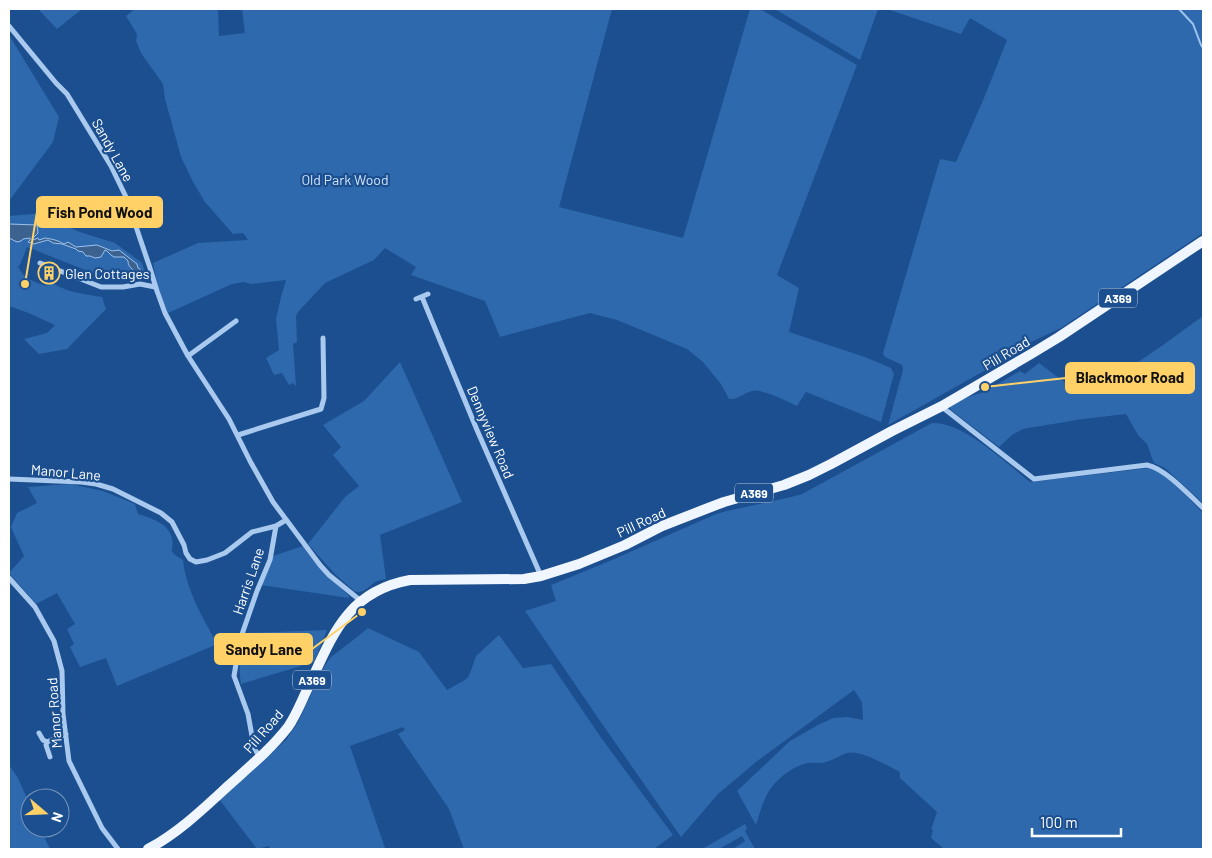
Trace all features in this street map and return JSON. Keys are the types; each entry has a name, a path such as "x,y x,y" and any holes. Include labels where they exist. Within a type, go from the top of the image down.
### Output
{"main road":[{"name":"Pill Road","path":"148,849 183,826 260,758 274,743 289,725 300,706 340,623 361,601 386,586 410,580 524,579 541,576 579,564 662,526 724,502 784,485 809,475 942,406 1060,337 1203,241"}],"street":[{"name":"Sandy Lane","path":"9,26 67,94 111,166 126,197 165,313 188,356 206,381 238,436 273,502 320,564 361,601"},
{"path":"40,263 101,286 123,287 140,284 155,287"},
{"name":"Dennyview Road","path":"428,294 419,298 541,576"},
{"path":"188,356 236,321"},
{"path":"238,436 321,408 324,398 323,338"},
{"path":"942,406 1034,479 1147,465 1159,469 1203,508"},
{"name":"Manor Lane","path":"9,479 81,482 113,489 161,513 172,522 186,553 190,559 196,562 225,553 252,532 276,526 286,520"},
{"name":"Harris Lane","path":"260,758 254,747 248,714 234,676 240,640 256,591 270,560 276,526"},
{"name":"Manor Road","path":"9,578 35,607 54,641 62,671 63,714 69,761 102,828 118,849"},
{"path":"39,733 43,740 47,742"},
{"path":"47,742 66,734"},
{"path":"47,742 46,745 50,757"}],"green space":[{"path":"38,9 82,9 57,29"},
{"name":"Old Park Wood","path":"135,9 218,9 219,36 245,33 242,9 612,9 559,207 683,238 750,9 760,9 857,65 777,275 799,288 789,332 865,357 891,368 894,374 881,422 806,392 797,406 775,396 757,391 729,399 721,384 703,362 687,349 617,320 590,313 500,337 485,301 411,275 416,267 385,248 374,260 325,283 298,312 296,316 297,342 293,344 296,386 293,383 289,385 282,373 274,375 266,358 279,350 276,319 286,280 232,284 168,313 158,288 153,263 198,243 248,240 243,233 233,234 205,202 193,182 181,157 165,99 163,84 141,53 136,41 137,34 126,16"},
{"path":"775,9 878,9 860,60"},
{"path":"887,9 1203,9 1203,233 1061,328 1033,341 888,425 903,370 902,365 885,357 883,353 940,159 956,162 1007,40 970,18 961,34"},
{"path":"9,35 59,117 53,142 9,201"},
{"path":"46,213 65,226 115,243 142,263 146,276 135,274 122,279 108,279 27,247 18,266 26,277 47,286 53,282 61,288 102,297 106,309 67,349 39,354 24,339 47,333 55,325 9,306 9,238 14,241 21,241 30,238 29,243 34,244 48,240 71,247 93,258 102,256 105,250 111,255 124,257 138,268 137,264 117,250 112,251 97,245 76,247 45,238 33,240 38,229 37,225 9,224 9,216"},
{"path":"1203,316 1203,503 1165,468 1154,463 1147,444 1138,435 1126,414 1023,429 1012,435 999,447 950,409 950,407 964,398 984,392 1020,371 1025,374 1039,363 1080,394 1089,388 1106,384"},
{"path":"400,362 462,502 380,535 386,579 377,581 364,591 358,592 354,591 335,574 308,544 345,497 359,486 333,455 341,447 323,425 364,401"},
{"path":"932,423 944,424 971,436 1030,482 1149,468 1170,480 1203,513 1203,849 944,849 931,838 933,830 931,830 937,812 900,778 900,772 874,759 853,752 824,763 800,765 782,776 768,793 756,825 737,791 790,741 818,725 833,718 847,717 863,720 862,702 854,690 756,762 718,794 681,837 525,611 556,601 551,585 716,514 802,494"},
{"path":"70,484 103,491 135,504 138,514 148,517 167,528 173,542 172,552 183,560 191,591 215,640 213,646 117,686 106,658 80,667 70,647 74,644 67,629 75,624 57,593 36,604 9,573 24,556 11,527 17,513 37,503 28,487"},
{"path":"303,546 318,566 349,598 261,585 272,563 273,556"},
{"path":"368,628 419,652 447,690 469,676 476,656 499,635 523,668 551,664 602,739 673,835 654,849 464,849 449,809 398,734 405,730 403,727 350,746 385,848 270,849 269,846 257,849 219,799 286,740 298,722 325,665 331,657"},
{"path":"327,630 314,662 241,684 240,658 245,633"},
{"path":"9,765 22,788 20,788 20,838 45,838 50,849 9,849"},
{"path":"745,824 747,829 745,831 755,849 733,849 745,841 742,836 719,849 704,849 704,848"}],"shaded area":[{"path":"9,224 37,225 38,233 33,240 45,238 64,244 68,242 76,247 97,245 112,251 119,250 137,264 141,273 132,269 124,257 114,257 105,250 101,257 95,258 86,256 83,252 76,249 48,240 34,244 28,242 30,238 17,242 9,238"}],"waterway":[{"path":"1179,9 1193,24 1203,48"}],"place":[{"name":"Glen Cottages","path":"49,273"},
{"name":"Fish Pond Wood","path":"25,284"},
{"name":"Blackmoor Road","path":"985,387"},
{"name":"Sandy Lane","path":"362,612"}]}
